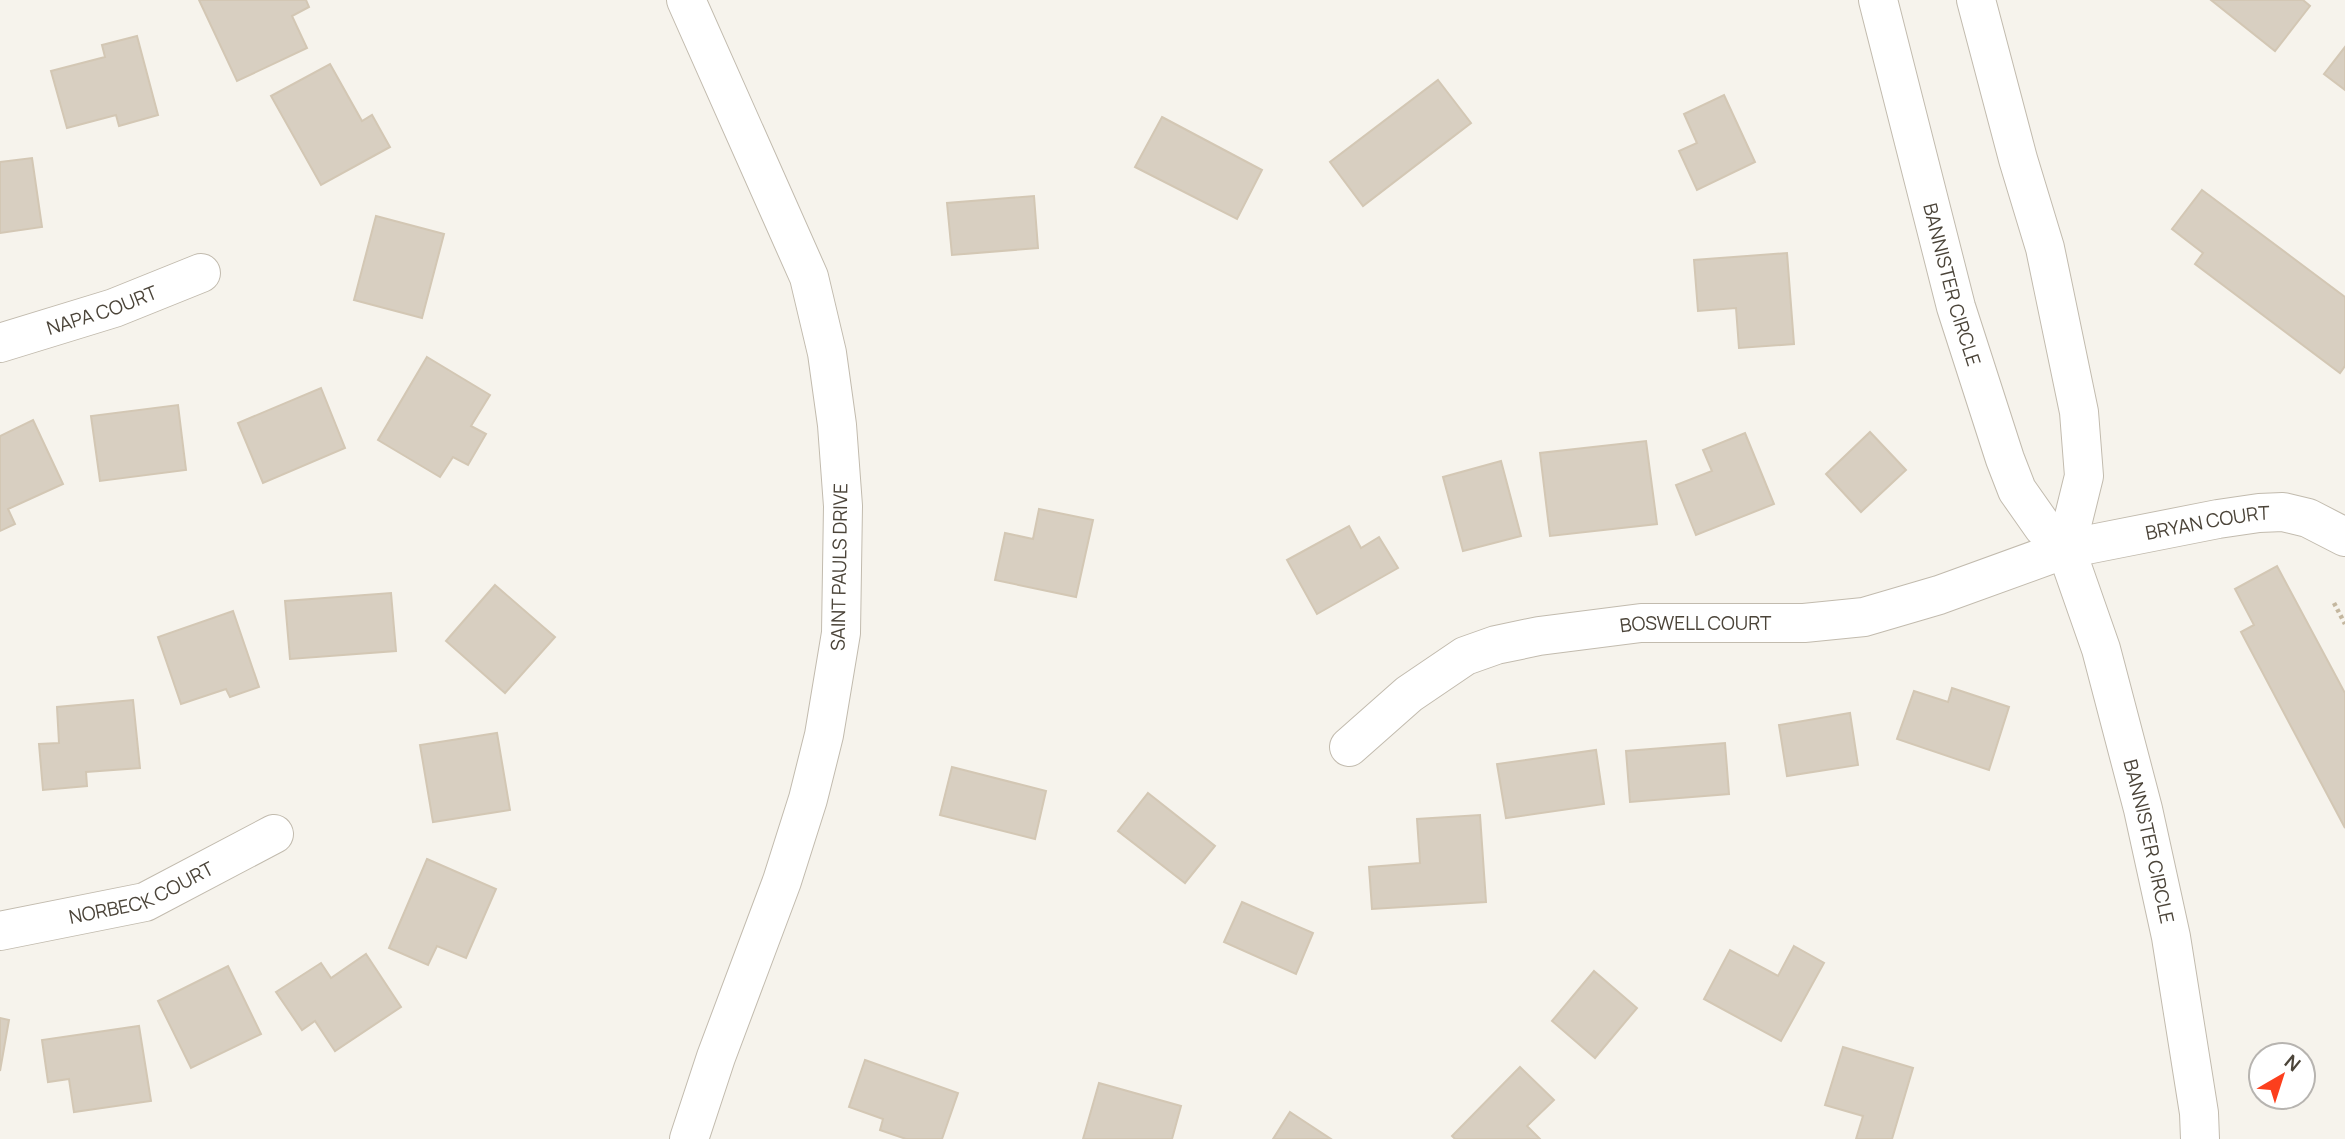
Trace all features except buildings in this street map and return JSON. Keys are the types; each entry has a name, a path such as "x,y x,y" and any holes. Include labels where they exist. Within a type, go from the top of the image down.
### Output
{"street":[{"name":"SAINT PAULS DRIVE","path":"687,0 809,277 827,354 843,506 841,634 815,773 782,881 716,1057 689,1139"},
{"name":"BANNISTER CIRCLE","path":"1878,0 1956,307 2005,459 2017,490 2043,527 2067,549 2101,649 2143,809 2171,937 2199,1113 2200,1139"},
{"path":"1976,0 2018,159 2045,248 2079,412 2084,476 2067,549"},
{"name":"NAPA COURT","path":"0,343 114,308 201,273"},
{"name":"BRYAN COURT","path":"2067,549 2218,519 2283,512 2308,518 2345,537"},
{"name":"BOSWELL COURT","path":"1349,747 1409,694 1444,669 1465,656 1496,645 1539,636 1641,623 1804,623 1864,617 1939,595 2067,549"},
{"name":"NORBECK COURT","path":"0,931 145,901 274,834"}],"path":[{"path":"2334,603 2345,624"}]}
